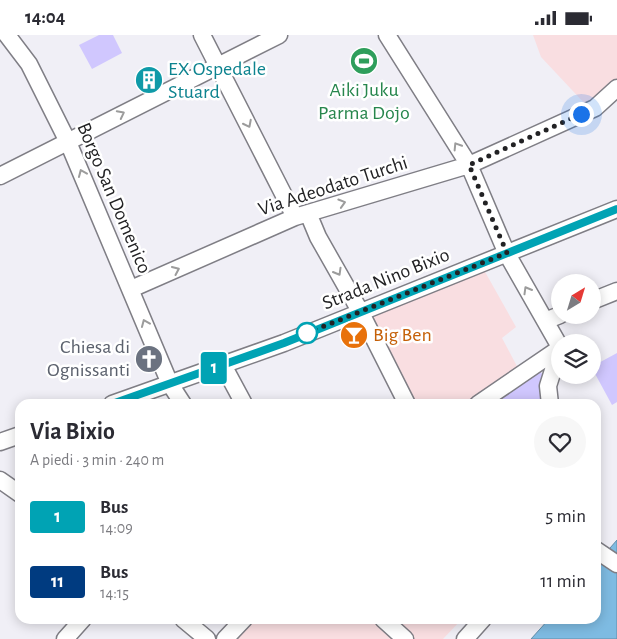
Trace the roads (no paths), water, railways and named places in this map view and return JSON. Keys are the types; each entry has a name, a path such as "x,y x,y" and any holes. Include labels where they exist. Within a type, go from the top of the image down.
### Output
{"street":[{"name":"Borgo San Domenico","path":"7,35 29,64 68,141 170,384 180,399"},
{"path":"202,35 302,215 318,237 360,311 404,399"},
{"path":"0,176 279,35"},
{"path":"387,35 469,165 507,253 551,315"},
{"name":"Via Adeodato Turchi","path":"131,289 302,215 469,165 595,108 617,89"},
{"name":"Strada Nino Bixio","path":"126,399 284,343 617,209"},
{"path":"601,297 617,291"},
{"path":"485,399 551,353"},
{"path":"223,365 241,399"},
{"path":"549,399 548,387 551,377"},
{"path":"0,442 15,437"},
{"path":"0,479 15,490"},
{"path":"601,554 617,564"},
{"path":"64,639 78,624"},
{"path":"189,624 207,639"},
{"path":"225,639 239,624"},
{"path":"388,624 405,639"},
{"path":"465,639 478,624"}],"water":[{"path":"617,540 617,639 531,639 544,624 601,624 601,558"}],"place":[{"name":"Aiki Juku Parma Dojo","path":"364,61"},
{"name":"EX Ospedale Stuard","path":"149,80"},
{"name":"Big Ben","path":"354,335"},
{"name":"Chiesa di Ognissanti","path":"149,359"}]}
